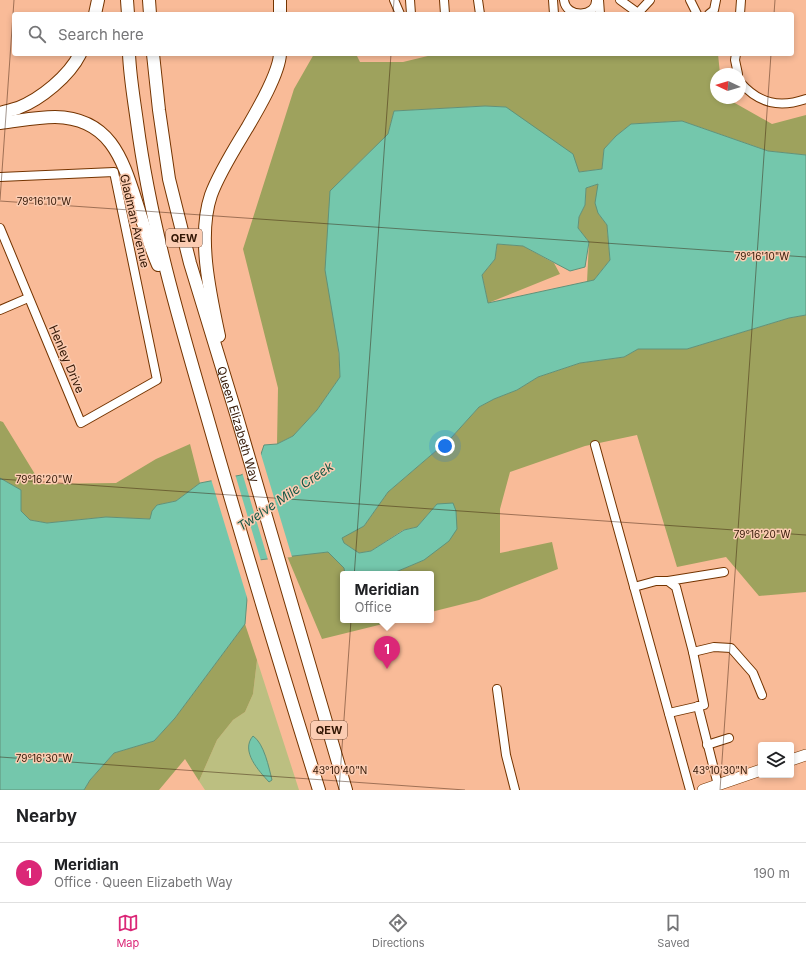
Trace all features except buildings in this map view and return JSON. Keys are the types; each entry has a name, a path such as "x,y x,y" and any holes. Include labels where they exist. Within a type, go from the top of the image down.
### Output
{"highway":[{"path":"95,12 98,0"},
{"path":"127,0 128,12"},
{"path":"149,0 150,12"},
{"path":"280,0 280,12"},
{"path":"0,113 19,107 41,95 67,73 79,56"},
{"name":"QEW","path":"129,56 140,151 172,298 319,790"},
{"name":"Queen Elizabeth Way","path":"153,56 158,110 169,179 190,263 237,417 346,790"},
{"path":"237,417 210,294 206,258 206,218 211,195 226,165 262,103 273,78 280,56"},
{"path":"0,104 23,102 41,95"},
{"path":"0,123 55,117 72,119 88,124 101,132 112,144 124,165 146,233 172,298"}],"main road":[{"path":"794,759 806,755"},
{"path":"704,790 758,771"}],"street":[{"path":"394,0 399,12"},
{"path":"410,0 412,12"},
{"path":"444,0 445,12"},
{"path":"478,0 480,12"},
{"path":"553,0 554,12"},
{"path":"564,0 565,6 572,12"},
{"path":"589,12 594,9 597,0"},
{"path":"597,0 600,12"},
{"path":"620,0 637,12"},
{"path":"639,12 650,0"},
{"path":"690,0 696,12"},
{"path":"712,12 714,10 716,0"},
{"path":"740,12 741,0"},
{"path":"736,56 737,68"},
{"path":"746,89 774,104 792,104 806,99"},
{"name":"Gladman Avenue","path":"0,177 114,172 157,380 152,382"},
{"name":"Henley Drive","path":"0,228 81,423 152,382"},
{"path":"0,310 28,298"},
{"path":"595,445 690,790"},
{"path":"634,587 656,580 668,581 724,572"},
{"path":"668,581 676,587 693,652 704,705 669,713"},
{"path":"693,652 714,647 731,648 753,673 762,695"},
{"path":"497,689 506,755 515,790"},
{"path":"698,706 718,785"},
{"path":"708,745 729,738"}],"shaded area":[{"path":"313,56 357,56 360,62 403,62 428,56 718,56 719,68 710,68 710,104 737,104 772,124 806,115 806,155 768,151 682,121 631,124 616,136 604,149 602,169 578,172 506,107 485,106 394,111 388,134 330,191 340,377 317,410 293,436 277,444 278,388 243,249 294,89"},
{"path":"598,184 598,213 607,225 610,260 594,280 587,282 589,242 578,228 579,217 585,205 586,188"},
{"path":"497,244 523,246 554,263 560,274 488,303 482,275 495,259"},
{"path":"806,315 806,592 759,596 726,557 677,567 637,435 585,446 510,472 500,509 500,553 552,542 558,569 479,600 434,611 434,571 398,571 424,560 437,504 417,527 403,530 371,551 359,553 344,543 341,538 364,526 388,492 451,438 479,407 517,390 538,377 580,363 624,357 638,349 687,349 789,318"},
{"path":"0,421 3,422 41,484 116,483 156,459 190,444 200,483 176,501 157,505 150,519 106,517 47,523 30,520 21,511 21,490 0,478"},
{"path":"328,552 344,568 344,571 340,571 340,623 387,623 322,639 287,556"},
{"path":"245,624 257,660 253,694 245,712 233,720 217,740 199,781 185,759 159,790 84,790 90,780 114,753 154,741 175,718"},
{"path":"257,660 299,790 205,790 199,781 217,740 233,720 245,712 253,694"}],"water":[{"name":"Twelve Mile Creek","path":"485,106 506,107 573,154 579,172 602,169 604,149 616,136 631,124 682,121 768,151 806,155 806,315 789,318 687,349 638,349 624,357 580,363 538,377 517,390 479,407 451,438 388,492 364,526 342,538 344,543 359,553 371,551 404,530 417,527 437,504 453,503 456,511 457,529 449,541 424,560 398,571 344,571 344,568 328,552 250,561 245,624 175,718 154,741 114,753 90,780 84,790 0,790 0,478 21,490 21,511 30,520 47,523 106,517 150,519 152,511 157,505 176,501 200,483 241,475 257,466 264,445 277,444 293,436 317,410 340,377 339,353 325,270 330,191 388,134 394,111","holes":["598,184 595,203 598,213 607,225 610,260 594,280 488,303 482,275 495,259 497,244 523,246 570,271 585,267 589,242 578,228 579,217 585,205 586,188"]},
{"path":"253,736 257,739 266,756 272,780 269,782 252,760 249,748"}],"pier":[{"path":"260,451 292,557 268,560 242,472 256,465"},
{"path":"235,474 261,561 252,563 249,604 211,479"}],"place":[{"name":"Meridian","path":"387,669"}]}
